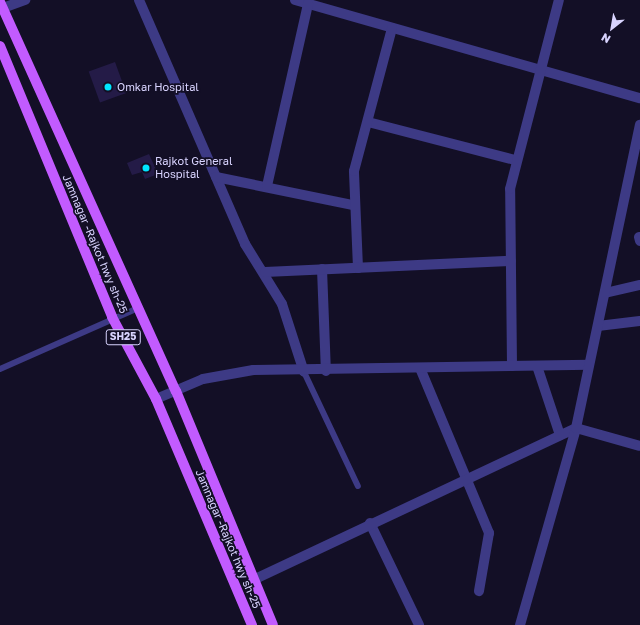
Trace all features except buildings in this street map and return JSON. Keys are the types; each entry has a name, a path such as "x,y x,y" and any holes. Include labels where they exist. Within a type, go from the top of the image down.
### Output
{"main road":[{"name":"SH25","path":"1,7 176,392 273,625"},
{"name":"Jamnagar -Rajkot hwy sh-25","path":"0,46 112,317 156,399 252,625"}],"street":[{"path":"1,7 25,0"},
{"path":"139,0 245,244 265,272 291,326 304,372"},
{"path":"295,0 540,68 640,98"},
{"path":"512,366 510,189 515,160 559,0"},
{"path":"267,186 308,4"},
{"path":"358,268 353,205 354,171 392,28"},
{"path":"368,122 515,160"},
{"path":"520,625 576,428 640,125"},
{"path":"216,177 267,186 353,205"},
{"path":"265,272 511,261"},
{"path":"322,269 326,371"},
{"path":"605,294 640,285"},
{"path":"598,326 640,321"},
{"path":"156,399 176,392 203,379 224,374 253,370 304,372 589,365"},
{"path":"537,366 560,435"},
{"path":"420,368 489,532 478,591"},
{"path":"253,580 465,478 576,428 640,446"},
{"path":"370,523 419,625"}],"lane":[{"path":"0,369 112,317 138,308"},
{"path":"304,372 358,486"}],"place":[{"name":"Omkar Hospital","path":"108,87"},
{"name":"Rajkot General Hospital","path":"146,168"}]}
